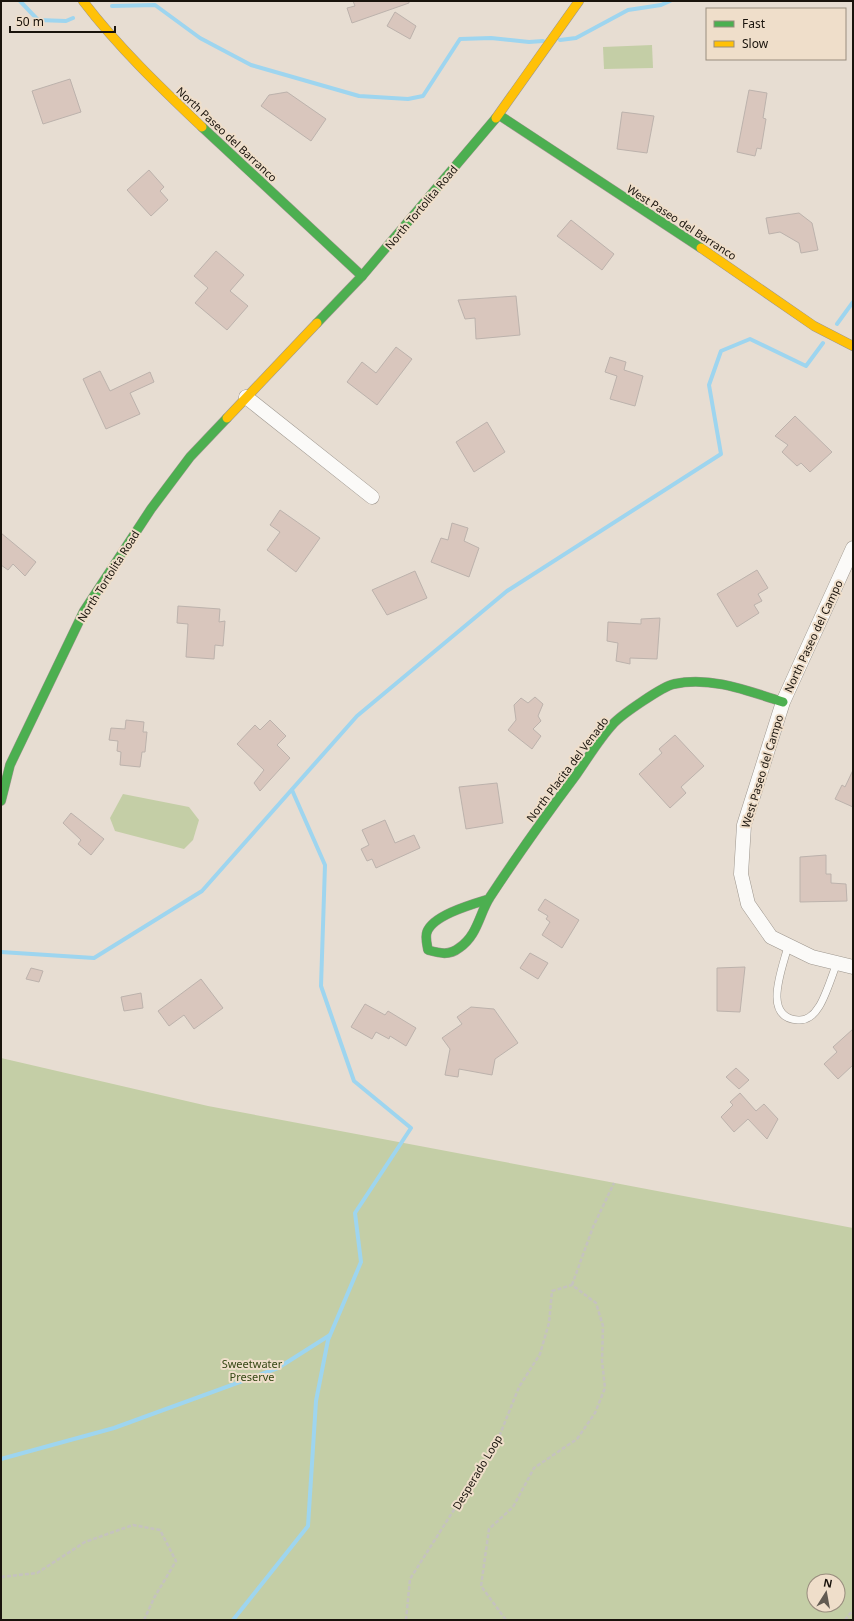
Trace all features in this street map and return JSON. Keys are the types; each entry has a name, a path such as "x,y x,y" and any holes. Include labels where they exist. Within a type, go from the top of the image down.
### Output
{"street":[{"name":"North Paseo del Barranco","path":"83,1 96,19 146,74 210,136 362,276"},
{"name":"North Tortolita Road","path":"1,801 6,763 84,611 151,509 190,457 362,276 499,116 579,1"},
{"name":"West Paseo del Barranco","path":"499,116 749,280 814,326 853,346"},
{"path":"246,397 372,496"},
{"name":"North Paseo del Campo","path":"783,702 853,548"},
{"name":"North Placita del Venado","path":"489,899 469,905 439,919 427,930 426,941 428,950 440,954 452,952 463,946 482,917 489,899 553,806 614,723 652,695 672,684 697,681 730,686 783,702"},
{"name":"West Paseo del Campo","path":"783,702 744,825 741,874 748,904 771,937 812,957 853,967"}],"lane":[{"path":"788,946 776,994 779,1010 786,1016 798,1020 808,1019 818,1008 837,963"}],"path":[{"path":"506,1620 481,1586 489,1529 513,1507 534,1468 577,1439 595,1413 605,1388 602,1361 603,1326 596,1303 572,1285 593,1227 614,1183"},
{"name":"Desperado Loop","path":"406,1620 410,1579 497,1442 519,1387 540,1354 549,1322 552,1291 572,1285"},
{"path":"1,1577 37,1573 86,1542 133,1525 160,1530 176,1562 154,1598 144,1620"},
{"path":"845,1620 853,1610"}],"green space":[{"path":"652,45 653,68 604,69 603,47"},
{"path":"123,794 189,807 199,820 193,840 184,849 115,831 110,818"},
{"name":"Sweetwater Preserve","path":"1,1058 208,1106 853,1228 853,1620 1,1620"}],"building":[{"path":"353,1 409,1 409,3 352,23 347,8 355,6"},
{"path":"395,12 416,26 410,39 387,26"},
{"path":"70,79 81,112 43,124 32,91"},
{"path":"749,90 767,93 763,118 766,119 761,149 757,148 755,156 737,152"},
{"path":"287,92 326,119 311,141 261,106 269,95"},
{"path":"622,112 654,116 647,153 617,149"},
{"path":"149,170 164,187 160,191 168,200 151,216 127,190"},
{"path":"799,213 812,223 818,250 801,253 799,243 780,232 769,234 766,218"},
{"path":"571,220 614,254 602,270 557,236"},
{"path":"216,251 244,275 230,291 248,306 227,330 195,303 208,288 194,276"},
{"path":"516,296 520,335 476,339 475,318 465,319 458,300"},
{"path":"396,347 412,359 377,405 347,382 362,362 376,373"},
{"path":"610,357 626,362 624,370 643,376 635,406 610,399 617,376 605,372"},
{"path":"100,371 110,391 150,372 154,382 130,393 140,414 106,429 83,379"},
{"path":"795,416 832,452 810,472 801,463 797,466 782,452 788,445 775,436"},
{"path":"487,422 505,452 474,472 456,442"},
{"path":"280,510 320,538 296,572 267,550 280,532 270,525"},
{"path":"452,523 468,528 464,541 479,548 469,577 431,562 441,538 448,540"},
{"path":"1,533 36,562 25,576 13,564 8,570 1,565"},
{"path":"757,570 768,588 758,594 762,601 754,605 759,613 737,627 717,594"},
{"path":"415,571 427,598 387,615 372,590"},
{"path":"178,606 220,609 219,622 225,621 223,646 215,645 214,659 186,657 188,624 177,623"},
{"path":"660,618 657,659 630,658 630,664 616,661 618,643 607,641 608,622 641,624 641,619"},
{"path":"535,697 543,704 538,716 541,721 533,729 541,736 532,749 508,730 516,720 514,705 521,698 528,703"},
{"path":"126,720 144,722 143,732 147,732 145,752 142,752 140,767 120,765 121,752 117,751 118,741 109,740 111,728 125,729"},
{"path":"270,720 286,736 277,745 290,758 260,791 254,783 264,770 237,744 255,725 260,730"},
{"path":"675,735 704,766 681,787 686,793 670,808 639,774 662,753 659,749"},
{"path":"853,770 853,807 835,799 842,785 845,787"},
{"path":"497,783 503,823 466,829 459,787"},
{"path":"71,813 104,839 91,855 78,844 81,840 63,823"},
{"path":"385,820 395,843 414,835 420,848 376,868 372,859 367,861 361,849 369,845 362,830"},
{"path":"826,855 826,874 831,874 831,883 846,884 847,901 800,902 800,857"},
{"path":"545,899 579,920 562,948 542,935 550,922 546,919 548,916 538,910"},
{"path":"530,953 548,963 538,979 520,968"},
{"path":"745,967 740,1012 717,1011 717,968"},
{"path":"31,968 43,971 39,982 26,979"},
{"path":"201,979 223,1008 194,1029 184,1015 169,1026 158,1011"},
{"path":"141,993 143,1008 124,1011 121,997"},
{"path":"365,1004 385,1015 388,1011 416,1028 406,1046 390,1036 389,1039 376,1032 372,1039 351,1027"},
{"path":"471,1007 494,1009 518,1043 495,1059 492,1075 459,1069 458,1077 445,1075 450,1049 442,1038 462,1024 457,1017"},
{"path":"853,1029 853,1065 838,1079 824,1064 837,1052 833,1047"},
{"path":"736,1068 749,1080 739,1089 726,1077"},
{"path":"740,1093 756,1111 764,1104 778,1119 767,1139 748,1119 734,1132 721,1117 733,1105 730,1102"}],"waterway":[{"path":"20,1 38,20 66,21 73,18"},
{"path":"560,40 576,38 628,10 661,5 670,1"},
{"path":"112,6 155,5 200,38 251,65 359,96 408,99 423,96 460,39 491,38 529,42 543,41"},
{"path":"837,324 853,302"},
{"path":"1,952 94,958 202,891 357,716 507,591 721,454 709,385 721,351 750,339 806,366 823,343"},
{"path":"233,1620 308,1526 316,1401 328,1340 361,1262 355,1213 411,1128 354,1081 321,986 325,865 292,790"},
{"path":"1,1459 114,1428 278,1368 330,1335"}],"traffic: fast":[{"path":"499,115 701,248"},
{"path":"317,323 362,276 496,118"},
{"path":"202,127 362,276"},
{"path":"1,801 10,765 84,611 151,509 190,457 227,418"},
{"path":"489,899 482,901 473,904 454,911 437,920 426,934 428,950 448,953 455,951 465,943 474,931 490,897 603,736 617,720 633,708 669,686 688,682 716,683 743,689 783,702"}],"traffic: slow":[{"path":"83,1 125,51 202,127"},
{"path":"496,118 579,1"},
{"path":"701,248 814,326 853,346"},
{"path":"227,418 317,323"}]}
